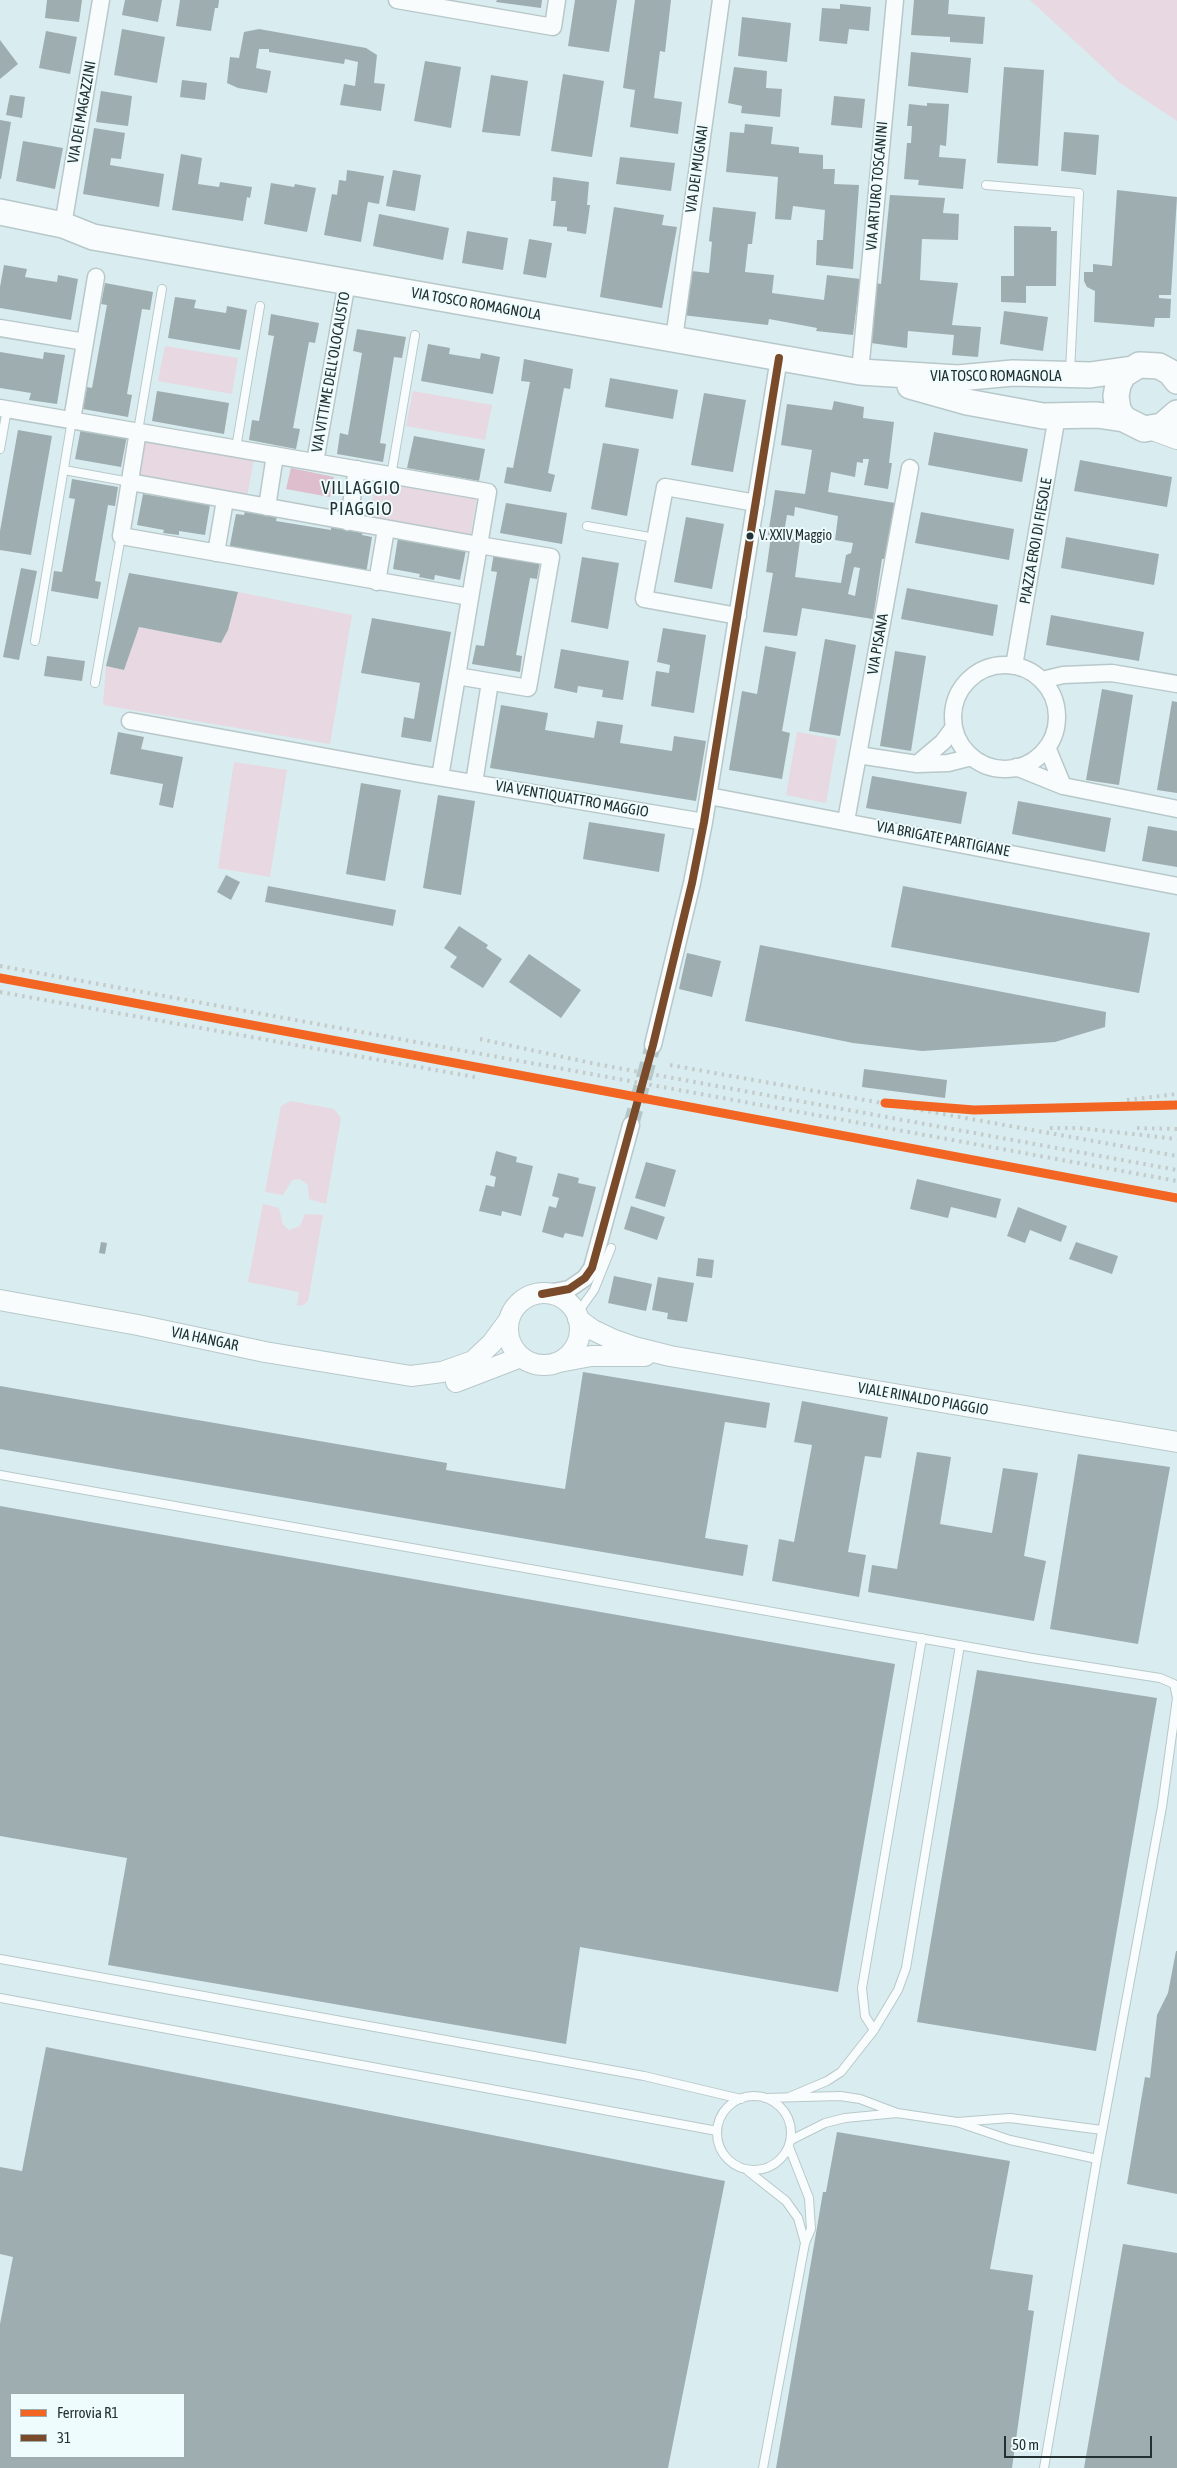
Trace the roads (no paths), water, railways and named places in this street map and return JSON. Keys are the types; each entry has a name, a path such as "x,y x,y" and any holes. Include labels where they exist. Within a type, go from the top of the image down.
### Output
{"main road":[{"name":"VIA TOSCO ROMAGNOLA","path":"0,212 63,225 93,236 860,372 945,378 1013,374 1070,375 1132,368 1147,364 1171,368"},
{"name":"VIA TOSCO ROMAGNOLA","path":"0,227 60,238 93,236"},
{"path":"1124,419 1116,402 1116,390 1124,375 1132,368"},
{"name":"VIA TOSCO ROMAGNOLA","path":"860,372 967,402 1043,416 1097,415 1124,419 1138,427 1150,429"},
{"path":"1150,429 1162,426 1177,413"}],"street":[{"name":"VIA DEI MAGAZZINI","path":"63,225 101,0"},
{"path":"401,0 553,27 557,0"},
{"name":"VIA DEI MUGNAI","path":"674,339 721,0"},
{"name":"VIA ARTURO TOSCANINI","path":"860,372 895,0"},
{"path":"72,420 96,277"},
{"name":"VIA VITTIME DELL'OLOCAUSTO","path":"315,462 348,282"},
{"path":"0,328 85,342"},
{"path":"653,1045 692,883 709,796 779,358"},
{"path":"4,409 488,492 440,777"},
{"name":"PIAZZA EROI DI FIESOLE","path":"1014,666 1057,416"},
{"path":"1150,429 1177,439"},
{"path":"138,431 121,536 470,597"},
{"path":"267,507 275,455"},
{"name":"VIA PISANA","path":"846,821 910,468"},
{"path":"348,522 357,469"},
{"path":"130,482 551,557 528,688 457,676"},
{"path":"738,616 644,599 664,487 756,503"},
{"path":"216,553 225,500"},
{"path":"377,582 386,529"},
{"path":"1014,666 1028,671 1042,680 1052,694 1056,710 1054,734 1047,747 1032,761 1016,767 995,768 972,757 961,744 954,728 957,699 969,680 989,668 1014,666"},
{"path":"1042,680 1063,675 1112,673 1177,684"},
{"path":"474,783 490,682"},
{"name":"VIA VENTIQUATTRO MAGGIO","path":"130,720 440,777 704,822"},
{"path":"916,764 944,742 954,728"},
{"path":"1047,747 1063,786"},
{"path":"858,755 916,764 948,763 972,757"},
{"path":"1016,767 1063,786 1177,809"},
{"name":"VIA BRIGATE PARTIGIANE","path":"709,796 1177,886"},
{"path":"542,1294 551,1294 564,1300 577,1317 578,1341 571,1352 558,1362 537,1364 521,1357 509,1339 509,1320 516,1306 522,1301 542,1294 569,1289 585,1278 592,1268 631,1125"},
{"name":"VIA HANGAR","path":"0,1300 138,1325 266,1352 411,1376 442,1372 473,1360 492,1344 509,1320"},
{"name":"VIALE RINALDO PIAGGIO","path":"577,1317 593,1330 614,1340 670,1356 1177,1442"},
{"name":"VIALE RINALDO PIAGGIO","path":"558,1362 591,1356 670,1356"},
{"name":"VIA HANGAR","path":"411,1376 423,1382 434,1384 452,1383 521,1357"}],"lane":[{"path":"986,185 1079,193 1070,375"},
{"path":"138,431 162,289"},
{"path":"236,448 260,306"},
{"path":"391,476 415,335"},
{"path":"0,449 4,409"},
{"path":"35,641 72,420"},
{"path":"64,470 130,482"},
{"path":"587,526 655,538"},
{"path":"95,683 121,536"},
{"path":"577,1317 594,1290 611,1248"},
{"path":"0,1475 960,1645 1160,1678 1174,1684 1177,1691 1162,1807 1097,2158 1044,2468"},
{"path":"874,2030 865,2016 862,1988 922,1638"},
{"path":"789,2097 827,2081 841,2072 874,2030 898,1990 906,1968 960,1645"},
{"path":"0,1959 644,2076 741,2099 840,2096 860,2099 897,2113 957,2122 1010,2140 1097,2158"},
{"path":"0,1998 718,2131"},
{"path":"763,2468 805,2243 811,2229 812,2207 790,2144 791,2128 785,2112 776,2103 765,2098"},
{"path":"741,2099 724,2112 718,2131 719,2145 725,2155 736,2166 756,2170 772,2166 781,2160 790,2144 826,2123 845,2118 897,2113"},
{"path":"957,2122 1010,2118 1102,2130"},
{"path":"746,2169 786,2200 798,2218 805,2243"}],"tunnel":[{"path":"631,1125 653,1045"}],"railway":[{"path":"0,966 1177,1181"},
{"path":"0,992 480,1078"},
{"path":"480,1039 596,1064 1177,1170"},
{"path":"342,1041 1177,1198"},
{"path":"670,1065 1177,1156"},
{"path":"1127,1100 1177,1094"},
{"path":"937,1107 974,1110 1177,1105"},
{"path":"1050,1128 1079,1128 1177,1139"},
{"path":"1137,1128 1177,1129"}],"rail line":[{"name":"R1","path":"0,978 1177,1198"},
{"name":"R1","path":"885,1103 974,1110 1177,1105"}],"place":[{"name":"V. XXIV Maggio","path":"750,536"}],"district":[{"name":"VILLAGGIO PIAGGIO","path":"361,498"}]}
